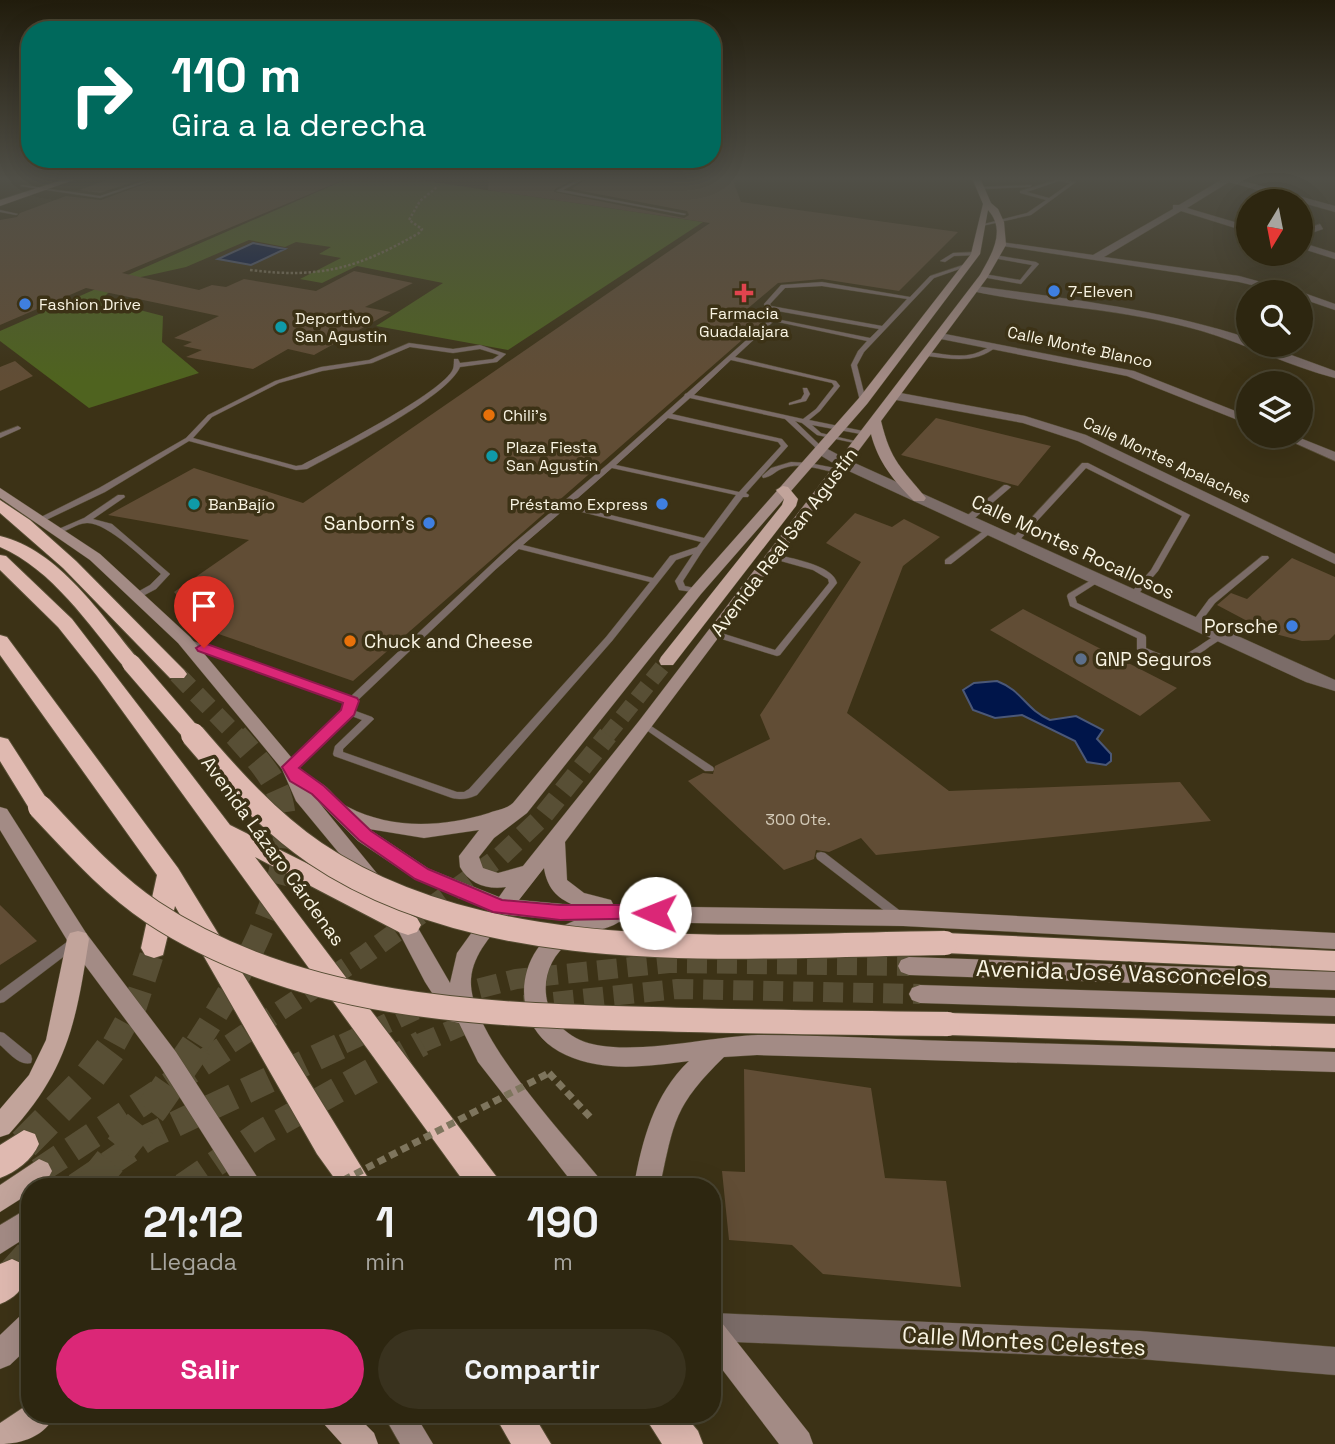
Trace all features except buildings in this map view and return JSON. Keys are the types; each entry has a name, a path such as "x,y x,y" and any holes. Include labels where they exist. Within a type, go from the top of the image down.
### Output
{"highway":[{"path":"0,505 29,526 177,674"},
{"path":"0,541 15,545 33,557 87,611 270,816 317,854 423,906 507,928 601,940 946,943 1335,961"},
{"name":"Avenida Lázaro Cárdenas","path":"0,561 65,623 479,1178"},
{"path":"0,641 169,874 328,1144 352,1178"},
{"path":"0,744 40,807 90,860 124,891 167,922 220,950 282,974 359,995 422,1007 554,1017 948,1024 1335,1036"},
{"path":"220,830 408,925"},
{"path":"154,948 169,874"},
{"path":"0,1164 24,1144"},
{"path":"518,1423 533,1444"},
{"path":"668,1423 685,1444"}],"main road":[{"name":"Avenida Real San Agustín","path":"531,870 517,878 496,881 478,875 469,862 473,850 487,833 520,808 696,591 863,401 972,260 980,245"},
{"path":"998,245 998,251"},
{"name":"Avenida Real San Agustín","path":"486,1055 467,1016 460,980 465,959 500,906 555,842 927,355 985,276 998,251"},
{"path":"866,432 888,466 919,499"},
{"path":"667,661 789,506 791,499 783,490"},
{"path":"0,492 95,557 184,640 293,772 309,804 408,925 433,976 486,1055 584,1178"},
{"path":"293,772 318,790 365,836 422,874 500,906 560,913 902,918 1335,942"},
{"path":"334,808 389,829 440,833 479,824 520,808"},
{"path":"0,814 78,939 168,1059 245,1178"},
{"path":"555,842 552,869 560,889 581,901 628,912"},
{"path":"628,912 564,934 550,948 536,975 533,993 546,1025 568,1046 597,1055 757,1045 1335,1062"},
{"path":"0,1126 48,1065 63,1031 78,939"},
{"name":"Avenida José Vasconcelos","path":"909,966 1335,981"},
{"name":"Avenida José Vasconcelos","path":"920,994 1335,1007"},
{"path":"649,1178 658,1135 669,1104 688,1077 718,1048"},
{"path":"30,1178 39,1171"},
{"path":"0,1200 21,1184"},
{"path":"0,1241 21,1226"},
{"path":"0,1354 21,1334"},
{"path":"721,1344 791,1433"},
{"path":"0,1440 26,1423"},
{"path":"343,1423 363,1444"},
{"path":"404,1423 418,1444"}],"street":[{"path":"1095,258 1115,245"},
{"path":"1313,249 1335,256"},
{"path":"998,251 1095,258 1243,280"},
{"path":"976,289 1168,319 1236,338"},
{"path":"1313,299 1335,307"},
{"name":"Calle Monte Blanco","path":"940,337 1130,373 1236,415"},
{"path":"1287,357 1335,375"},
{"name":"Calle Montes Apalaches","path":"895,396 1026,420 1082,438 1335,560"},
{"path":"1313,448 1335,457"},
{"name":"Calle Montes Rocallosos","path":"820,449 840,467 919,499 1332,688"},
{"name":"Calle Montes Celestes","path":"721,1327 1140,1345 1335,1361"},
{"path":"791,1433 804,1444"}],"lane":[{"path":"985,276 1022,282 1037,264 998,251"},
{"path":"943,261 953,255 972,260"},
{"path":"863,401 854,365 861,351 909,298 937,273 972,260"},
{"path":"293,772 350,706 516,546 611,466 773,319 768,304 787,285 824,284 909,298"},
{"path":"770,308 882,328"},
{"path":"781,322 871,340"},
{"path":"41,519 102,490 188,439 210,416 277,382 321,369 370,362 405,345 453,351 480,347 503,354 495,361 457,365"},
{"path":"927,355 982,357 994,346"},
{"path":"188,439 298,468 337,450 428,394 453,374 457,365 453,351"},
{"path":"730,358 834,382 837,386 832,395 804,421"},
{"path":"791,404 804,400 807,394 804,389"},
{"path":"687,396 788,417 835,433 866,432"},
{"path":"666,415 784,442 784,447 741,494 679,581 682,588 696,591"},
{"path":"788,417 820,449"},
{"path":"804,421 819,434 866,432"},
{"path":"0,436 18,428"},
{"path":"611,466 748,495 779,465 840,467"},
{"path":"1012,543 1085,465 1186,515 1154,571 1131,597"},
{"path":"966,521 1006,487"},
{"path":"58,531 87,520 121,498"},
{"path":"563,505 703,545"},
{"path":"87,520 109,526 166,574 153,587 137,596"},
{"path":"948,562 989,531"},
{"path":"184,640 350,706 369,719 338,748 338,754 456,794 469,795 656,581 673,558 703,545"},
{"path":"516,546 656,581"},
{"path":"715,634 777,653 833,583 832,578 816,568 773,556"},
{"path":"1194,625 1212,601 1265,558"},
{"path":"1096,581 1071,596 1073,604 1142,637 1141,649 1160,658 1174,662 1186,660 1219,636"},
{"path":"645,725 709,769"},
{"path":"821,856 902,918"},
{"path":"0,998 78,939"},
{"path":"0,1037 26,1059"}],"path":[{"path":"250,270 302,277 341,270 375,259 398,245"},
{"path":"347,1178 549,1073 590,1117"}],"green space":[{"path":"195,245 236,245 186,267 141,277 108,293 101,300 163,316 162,342 199,373 89,408 0,341 0,331"},
{"path":"320,245 667,245 508,350 376,326 443,283 357,266 322,283 300,279 341,258 319,254 331,247"}],"shaded area":[{"path":"248,245 285,249 251,265 218,259"},
{"path":"997,681 1013,690 1035,711 1050,720 1076,716 1103,730 1097,739 1111,754 1111,761 1106,765 1087,762 1075,741 1022,715 995,718 973,710 963,690 974,683"}],"tunnel":[{"path":"607,736 667,661"},
{"path":"177,674 237,736"},
{"path":"197,1044 247,960 274,896 282,864 285,832 278,792 262,766 236,735"},
{"path":"230,1044 366,954 501,856 542,817 608,735"},
{"path":"114,1044 135,1006 154,948"},
{"path":"450,996 516,979 669,963 909,966"},
{"path":"524,1005 677,989 920,994"},
{"path":"343,1044 424,1006"},
{"path":"419,1044 480,1018"},
{"path":"24,1144 87,1080 115,1043"},
{"path":"96,1178 153,1108 198,1043"},
{"path":"39,1171 233,1043"},
{"path":"88,1178 150,1136 347,1043"},
{"path":"195,1178 259,1134 422,1043"},
{"path":"12,1275 21,1265"}],"place":[{"name":"7-Eleven","path":"1054,291"},
{"name":"Farmacia Guadalajara","path":"744,293"},
{"name":"Fashion Drive","path":"25,304"},
{"name":"Deportivo San Agustin","path":"281,327"},
{"name":"Chili's","path":"489,415"},
{"name":"Plaza Fiesta San Agustín","path":"492,456"},
{"name":"BanBajío","path":"194,504"},
{"name":"Préstamo Express","path":"662,504"},
{"name":"Sanborn's","path":"429,523"},
{"name":"Porsche","path":"1292,626"},
{"name":"Chuck and Cheese","path":"350,641"},
{"name":"GNP Seguros","path":"1081,659"}],"route":[{"path":"204,648 352,701 348,712 290,767 296,777 318,790 365,836 422,874 500,906 560,913 655,913"}]}
